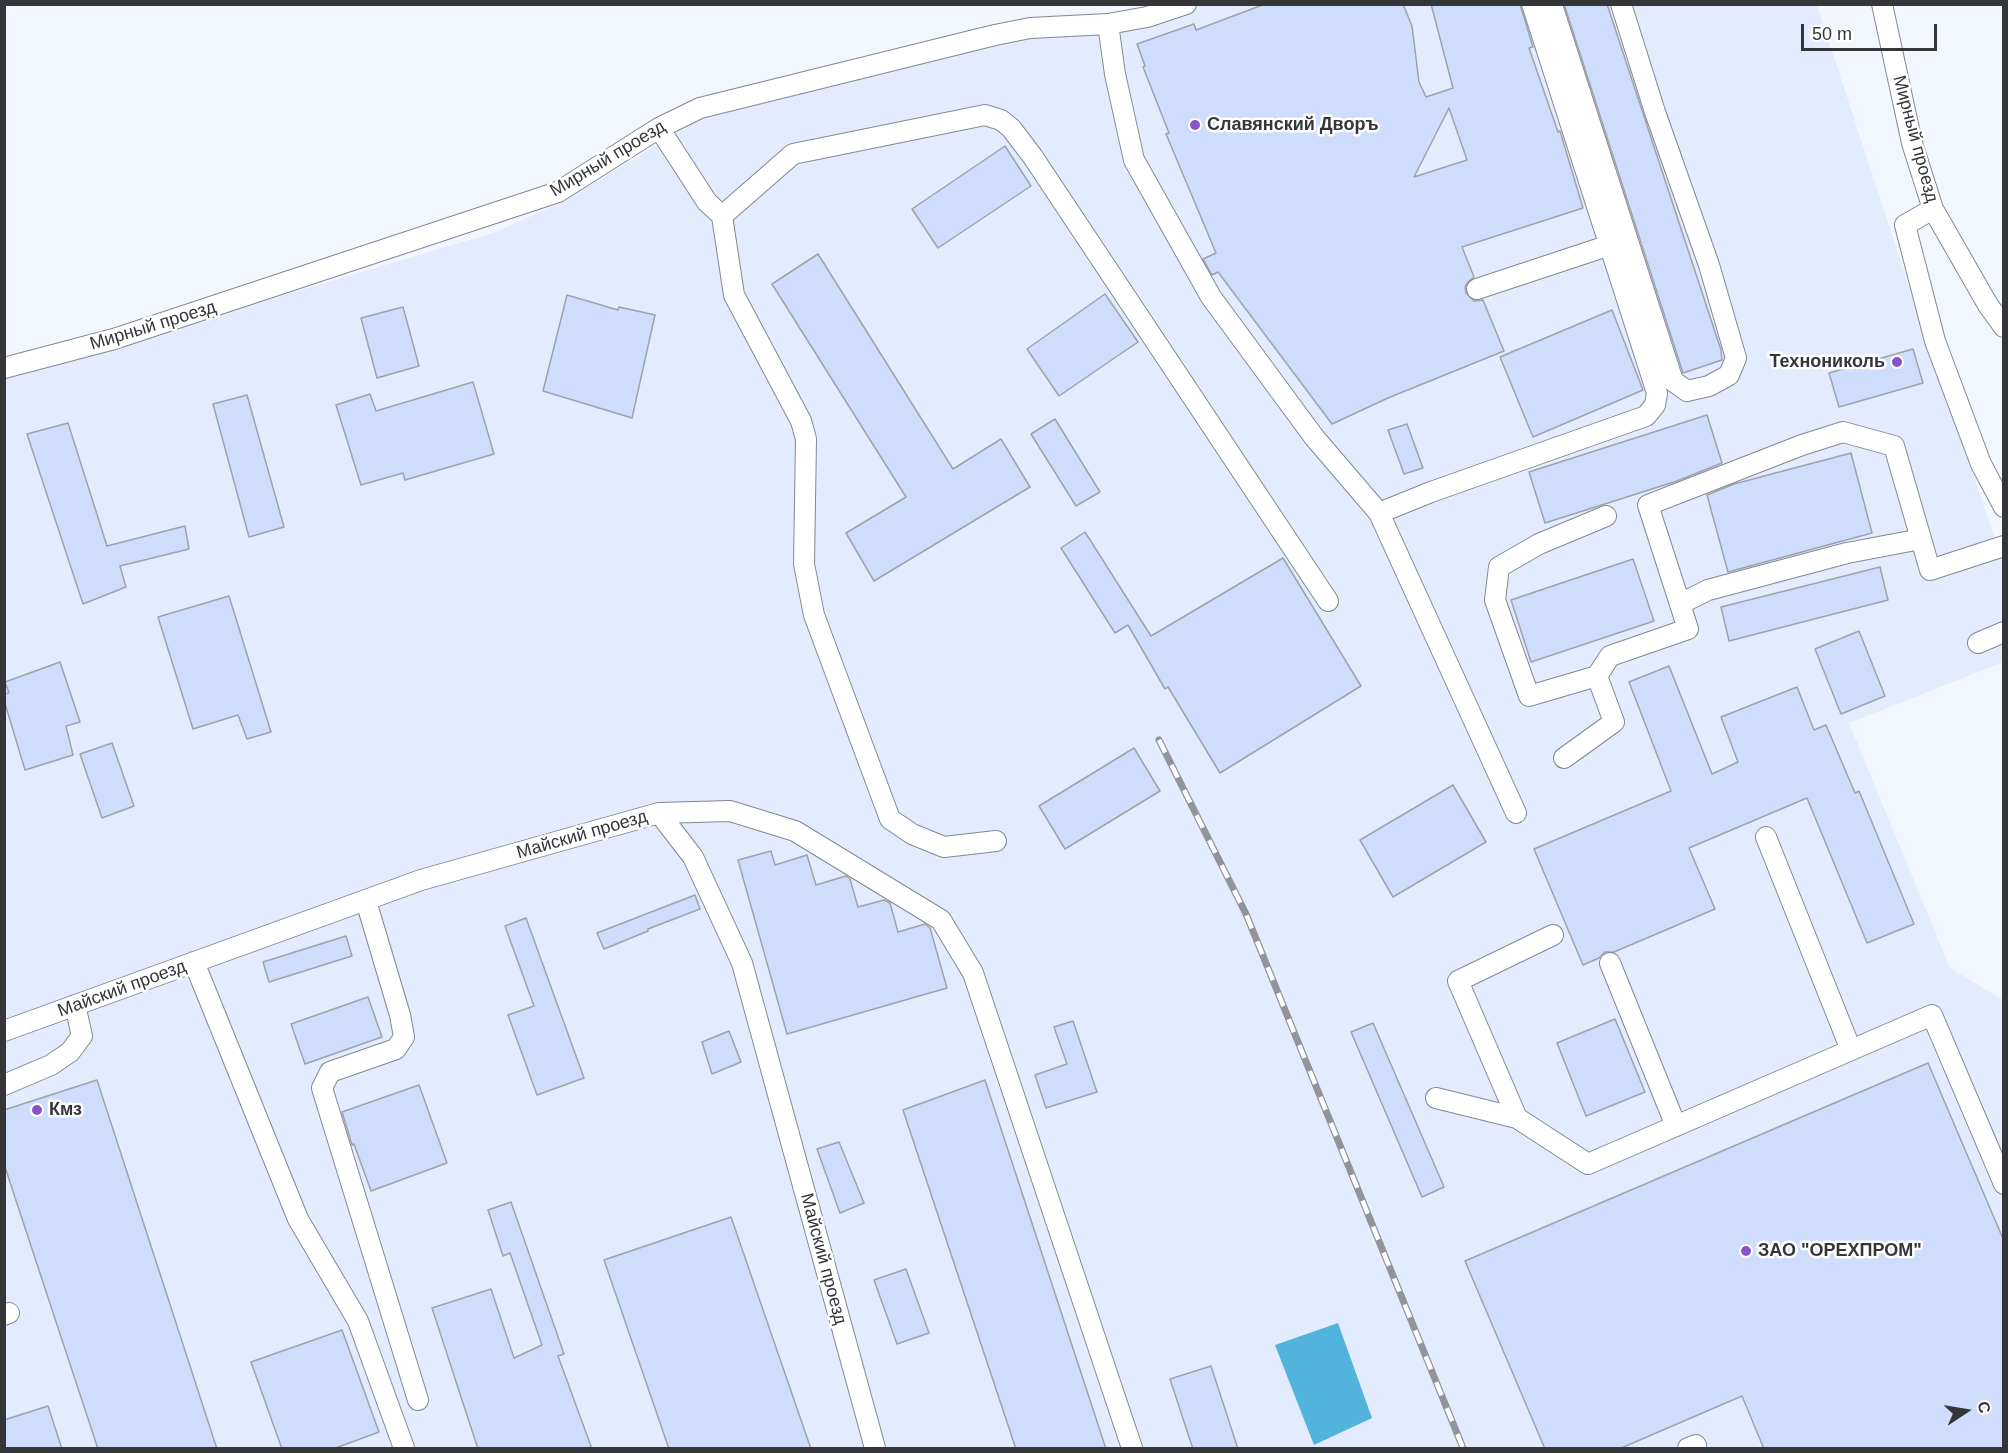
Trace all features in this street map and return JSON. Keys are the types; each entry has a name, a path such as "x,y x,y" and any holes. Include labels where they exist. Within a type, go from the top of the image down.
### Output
{"street":[{"name":"Мирный проезд","path":"4,368 114,339 558,192 659,128 700,108 995,35 1030,28 1108,24 1147,18 1186,4"},
{"path":"1379,513 1431,492 1646,416 1654,405 1658,393 1532,4"},
{"path":"1553,8 1674,381 1687,391 1709,386 1729,375 1736,358 1709,266 1655,112 1621,4"},
{"name":"Мирный проезд","path":"1882,4 1912,143 1933,209 1988,305 2004,327"},
{"path":"1108,24 1115,74 1134,160 1211,297 1314,437 1379,513 1516,813"},
{"path":"722,216 794,154 984,115 1001,120 1011,128 1034,157 1328,601"},
{"path":"659,128 707,202 722,216 734,295 801,421 806,439 804,564 814,615 890,819 912,834 944,847 996,841"},
{"path":"1933,209 1905,225 1935,341 1981,464 2004,507"},
{"path":"1477,289 1610,245"},
{"path":"1606,516 1539,544 1498,567 1495,600 1529,696 1598,676 1610,656 1688,629 1648,505 1802,445 1843,432 1894,446 1930,570 2004,546"},
{"path":"1680,604 1708,590 1847,553 1921,539"},
{"path":"1978,642 2004,632"},
{"path":"1564,758 1614,722 1598,676"},
{"path":"658,813 730,811 795,831 940,920 973,973 1132,1449"},
{"name":"Майский проезд","path":"4,1031 421,880 658,813 693,857 742,963 875,1449"},
{"path":"1766,837 1851,1050"},
{"path":"366,901 400,1015 404,1037 396,1049 330,1072 322,1088 418,1400"},
{"path":"1517,1118 1458,981 1554,935"},
{"path":"194,963 298,1219 358,1321 404,1449"},
{"path":"1610,963 1676,1126"},
{"path":"4,1085 51,1065 70,1052 82,1036 75,1005"},
{"path":"1436,1098 1517,1118 1588,1164 1932,1016 2004,1184"}],"shaded area":[{"path":"1201,4 1817,5 1924,333 2003,561 2003,662 1849,723 1950,968 2003,1000 2003,1448 5,1448 5,378 493,233 561,203 697,121 1007,37 1134,24"}],"water":[{"path":"1338,1323 1372,1418 1314,1445 1275,1345"}],"building":[{"path":"1265,4 1403,4 1412,26 1419,82 1426,97 1453,88 1431,4 1520,4 1533,47 1529,48 1558,132 1560,131 1583,208 1462,247 1474,277 1465,287 1466,293 1474,301 1483,300 1504,351 1388,398 1332,424 1218,272 1212,275 1203,259 1216,253 1166,134 1169,133 1143,67 1145,66 1137,44 1194,24 1196,30","holes":["1449,108 1467,160 1414,177"]},
{"path":"1564,4 1607,4 1721,350 1722,360 1683,373"},
{"path":"1005,146 1031,186 938,248 912,209"},
{"path":"818,254 953,469 1001,439 1030,487 874,581 846,533 906,497 772,284"},
{"path":"1105,294 1138,342 1059,396 1027,349"},
{"path":"567,295 618,310 619,307 655,315 632,418 543,391"},
{"path":"403,307 419,366 377,378 361,318"},
{"path":"1612,310 1643,390 1533,437 1500,357"},
{"path":"1913,349 1923,383 1839,407 1829,373"},
{"path":"473,382 494,454 405,480 403,473 361,485 336,405 370,394 376,411"},
{"path":"247,395 284,527 249,537 213,404"},
{"path":"1707,415 1722,463 1677,481 1545,523 1529,472"},
{"path":"1055,419 1100,492 1076,506 1031,434"},
{"path":"68,423 107,546 185,526 189,549 120,566 126,587 83,604 27,434"},
{"path":"1407,424 1423,468 1404,474 1388,430"},
{"path":"1851,453 1872,533 1728,572 1707,495 1734,484"},
{"path":"1085,532 1151,636 1283,558 1361,686 1220,773 1168,687 1165,689 1128,625 1115,633 1061,548"},
{"path":"1633,559 1654,621 1531,662 1511,600"},
{"path":"1880,567 1888,600 1729,641 1721,607"},
{"path":"229,596 271,732 247,739 238,715 193,729 158,617"},
{"path":"1859,631 1885,696 1841,714 1815,649"},
{"path":"60,662 80,722 66,726 73,755 25,770 4,700 4,694 9,693 5,682"},
{"path":"1669,666 1712,774 1738,762 1721,717 1797,687 1814,730 1826,725 1855,793 1859,791 1914,924 1867,943 1807,798 1689,848 1715,909 1614,952 1605,952 1599,958 1583,965 1534,849 1671,791 1629,682"},
{"path":"112,743 134,806 102,818 80,754"},
{"path":"1134,748 1160,791 1065,849 1039,806"},
{"path":"1453,785 1486,842 1393,897 1360,840"},
{"path":"771,851 775,865 807,855 816,885 846,876 850,879 858,907 884,900 890,903 898,932 925,924 930,928 947,988 787,1034 738,860"},
{"path":"695,895 700,909 604,949 597,933"},
{"path":"526,918 584,1078 537,1095 508,1015 534,1006 505,926"},
{"path":"346,936 352,956 269,982 263,962"},
{"path":"368,997 382,1037 305,1064 291,1024"},
{"path":"1615,1019 1645,1092 1586,1116 1557,1043"},
{"path":"1073,1021 1097,1092 1046,1108 1035,1075 1067,1064 1054,1027"},
{"path":"1373,1023 1444,1187 1422,1197 1351,1032"},
{"path":"729,1031 741,1062 712,1074 702,1042"},
{"name":"ЗАО \"ОРЕХПРОМ\"","path":"1928,1063 2004,1241 2004,1449 1764,1449 1742,1396 1619,1449 1545,1449 1465,1261"},
{"path":"97,1080 217,1449 98,1449 4,1164 4,1110"},
{"path":"985,1080 1106,1449 1016,1449 903,1110"},
{"path":"419,1085 447,1163 371,1191 354,1144 352,1145 342,1112"},
{"path":"839,1142 864,1203 840,1213 817,1149"},
{"path":"511,1202 564,1354 558,1356 592,1449 478,1449 432,1308 491,1289 514,1358 542,1345 510,1253 503,1256 488,1210"},
{"path":"731,1217 811,1449 669,1449 604,1260"},
{"path":"906,1269 929,1333 897,1344 874,1280"},
{"path":"342,1330 379,1432 333,1449 282,1449 251,1362"},
{"path":"1211,1366 1238,1449 1193,1449 1170,1379"},
{"path":"48,1406 62,1449 4,1449 4,1420"}],"railway":[{"path":"1159,740 1246,914 1463,1448"}],"place":[{"name":"Cлавянский Дворъ","path":"1195,125"},
{"name":"Технониколь","path":"1897,362"},
{"name":"Кмз","path":"37,1110"},
{"name":"ЗАО \"ОРЕХПРОМ\"","path":"1746,1251"}]}
